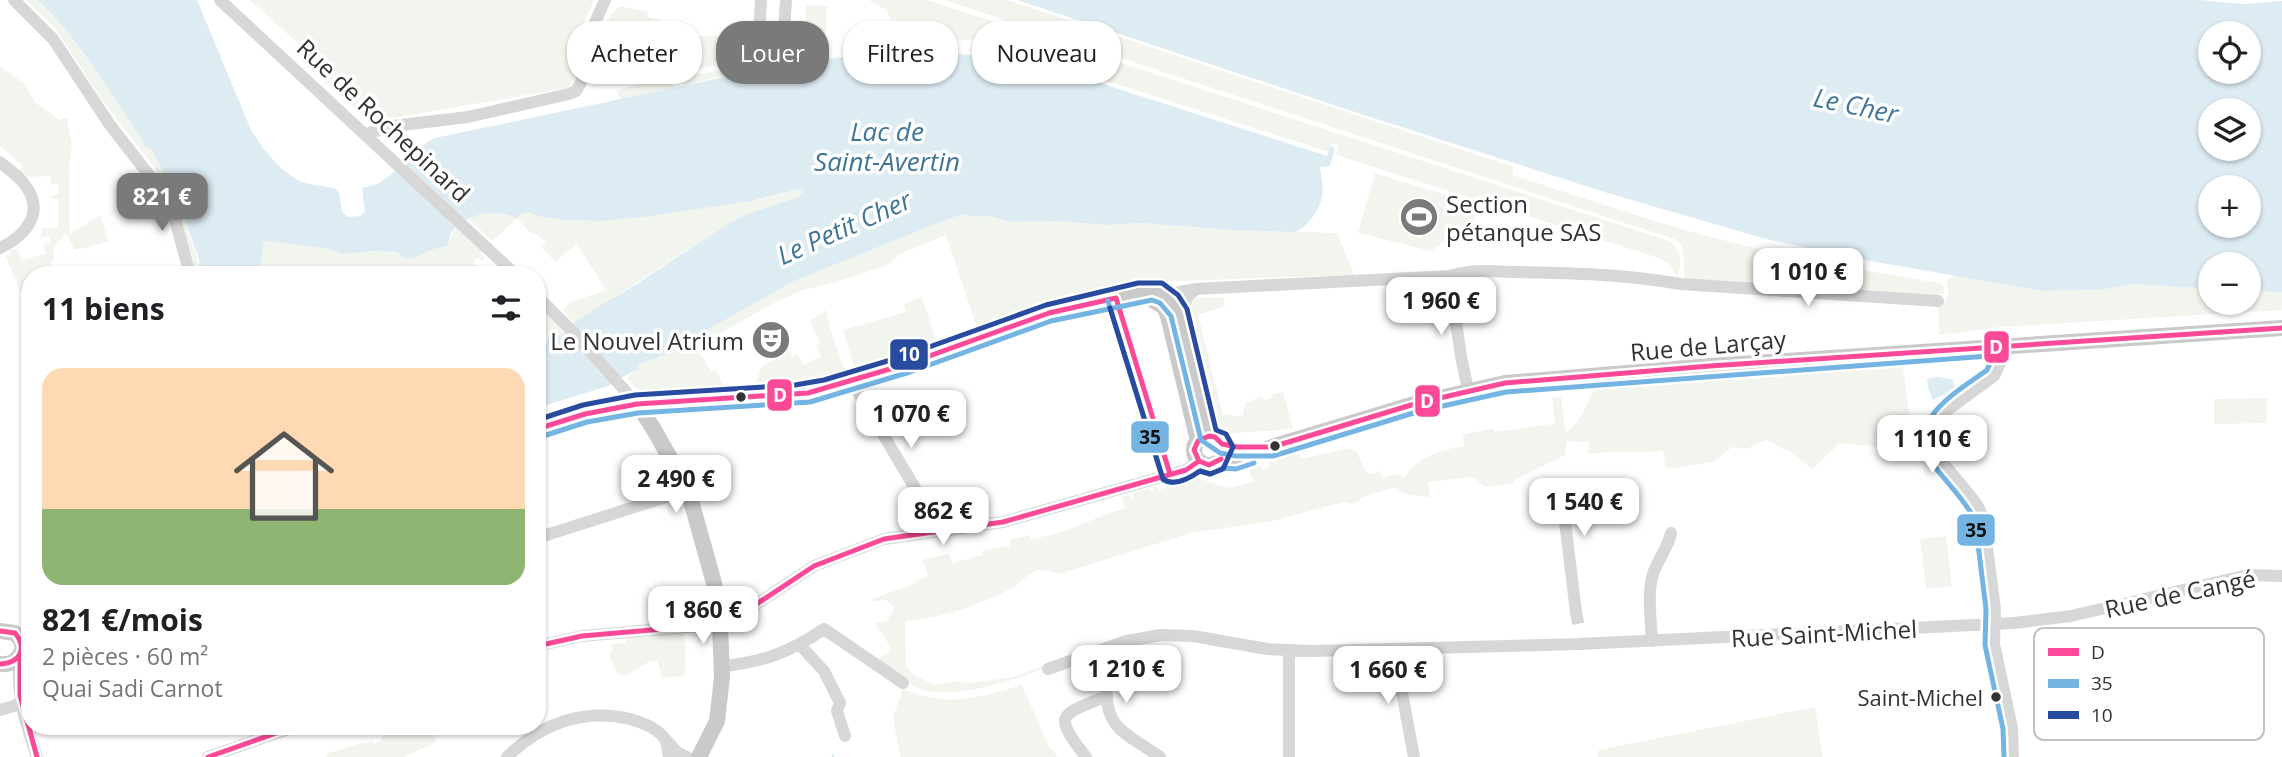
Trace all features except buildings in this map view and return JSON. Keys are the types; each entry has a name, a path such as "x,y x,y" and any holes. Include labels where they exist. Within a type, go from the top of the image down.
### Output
{"main road":[{"path":"546,426 585,414 637,404 796,394 854,381 1049,313 1152,291 1165,295 1179,312 1212,445"},
{"path":"1124,297 1147,298 1167,311 1212,445"},
{"name":"Rue de Larçay","path":"1199,461 1209,465 1212,445 1272,447 1468,390 1518,382 2282,328"},
{"path":"637,404 688,490 714,583 723,666 717,721 694,756"},
{"path":"5,629 19,637 21,641"},
{"path":"0,665 12,664 21,652"}],"street":[{"path":"14,0 53,38 110,125 163,193 175,219 188,266"},
{"name":"Rue de Rochepinard","path":"220,0 507,266"},
{"path":"366,134 380,129 468,117 576,91 581,82 587,40 605,0"},
{"path":"761,0 758,52 783,47 786,0"},
{"path":"0,162 24,183 32,199 32,216 22,236 0,248"},
{"path":"1165,295 1196,289 1449,276 1465,271 1577,274 1681,284 1938,301"},
{"path":"1449,276 1468,390"},
{"path":"1179,312 1188,296 1196,289"},
{"path":"546,305 637,404"},
{"path":"2001,346 2000,363 1994,376 1942,414 1933,436 1940,459 1976,503 1983,517 1995,623 1994,644 2012,728 2013,757"},
{"path":"854,381 859,394 940,530"},
{"path":"546,644 582,635 720,624 740,615 814,566 884,539 1003,522 1186,470 1199,461"},
{"path":"1555,488 1561,492 1562,497 1576,612"},
{"path":"546,535 688,490"},
{"path":"1652,641 1653,576 1668,546 1671,533"},
{"name":"Rue de Cangé","path":"1995,623 2071,616 2248,575 2282,575"},
{"name":"Rue Saint-Michel","path":"1048,669 1143,638 1180,635 1289,650 1394,650 1652,641 1995,623"},
{"path":"723,666 772,657 800,645 824,629 903,683"},
{"path":"800,645 824,671 840,703 837,711 845,736"},
{"path":"1110,647 1107,696 1113,719 1122,732 1160,757"},
{"path":"1289,650 1289,757"},
{"path":"1394,650 1414,757"},
{"path":"21,662 18,675 21,685"},
{"path":"0,665 21,694"},
{"path":"1086,757 1067,733 1063,721 1073,710 1107,696"},
{"path":"0,710 21,701"},
{"path":"546,728 580,716 613,716 641,722 656,729 677,752 694,756"},
{"path":"32,735 37,757"},
{"path":"208,757 271,735"},
{"path":"507,757 534,735"},
{"path":"666,740 669,757"}],"shaded area":[{"path":"26,0 37,0 68,33 158,159 181,202 198,266 193,266 179,214 170,192 155,168 101,99 55,28"},
{"path":"250,0 594,0 585,21 567,21 567,84 570,84 567,88 393,118 366,118 301,60 302,47"},
{"path":"869,0 927,0 992,21 972,21 972,40 958,39 958,21 898,21 891,19 886,10"},
{"path":"944,0 1008,0 1072,21 1008,21"},
{"path":"806,5 827,6 827,21 806,21"},
{"path":"620,6 648,12 648,17 662,21 606,21"},
{"path":"702,36 716,36 716,66 702,68"},
{"path":"1121,37 1514,167 1512,175 1647,219 1784,254 1939,283 1943,285 1944,292 1934,297 1685,280 1683,248 1677,240 1121,58"},
{"path":"1121,63 1669,241 1678,253 1679,272 1677,276 1670,265 1659,258 1336,155 1339,145 1331,143 1329,152 1116,84 1121,84"},
{"path":"0,66 23,83 37,104 60,120 67,117 72,144 69,166 70,234 100,216 109,242 75,250 66,233 54,247 54,258 50,266 21,266 21,294 5,254 11,254 10,251 15,248 21,260 46,254 44,245 51,243 49,236 40,238 43,228 58,228 58,199 51,198 51,195 58,195 58,184 51,184 50,176 24,177 18,172 23,166 0,146"},
{"path":"716,72 716,78 702,81 702,74"},
{"path":"640,84 673,84 674,88 621,99 616,91"},
{"name":"Section pétanque SAS","path":"1375,173 1478,205 1469,242 1450,237 1431,251 1358,233"},
{"path":"800,189 805,192 796,198 729,223 574,323 563,310 572,302 606,290 577,244 555,262 542,247 546,242 535,233 533,235 517,218 492,241 469,219 491,211 502,211 562,219 621,219 740,203"},
{"path":"965,214 974,217 990,216 1012,222 1056,221 1108,225 1141,223 1232,230 1337,233 1354,275 1120,283 977,328 946,235 902,253 885,266 802,290 696,347 712,372 716,370 722,382 722,389 645,391 635,388 627,378 637,365 661,356 794,281"},
{"path":"456,227 483,251 481,254 485,258 482,261 478,257 473,262 477,266 260,266 263,241 324,248 344,254 397,252 413,259 430,250 447,246"},
{"path":"1954,275 2043,291 2100,290 2135,284 2198,288 2199,315 2000,327 1939,335 1938,305 1947,298 1947,280"},
{"path":"2261,291 2282,292 2282,310 2261,311"},
{"path":"922,297 937,343 855,369 843,330 906,312 904,304"},
{"path":"1223,297 1225,306 1198,315 1223,415 1243,415 1245,403 1262,397 1264,400 1271,398 1271,395 1283,392 1293,428 1218,433 1188,308 1193,298"},
{"path":"826,310 845,371 807,382 755,386 762,366 790,351 793,356 797,354 804,365 821,356 816,346 820,343 811,320"},
{"path":"546,313 565,332 546,339"},
{"path":"1902,361 1912,432 1924,451 1840,443 1812,469 1792,453 1766,440 1746,449 1732,447 1713,462 1666,469 1663,451 1588,453 1589,442 1567,441 1565,455 1514,480 1514,483 1485,487 1470,477 1428,482 1430,497 1404,494 1396,487 1362,497 1358,502 1350,504 1344,502 1272,521 1191,533 1059,574 1038,570 1010,589 972,606 934,617 905,621 906,667 916,676 934,685 1014,677 1050,663 1050,666 1021,677 966,691 932,692 907,682 877,660 892,649 875,623 886,622 895,609 887,600 872,599 928,576 923,560 949,553 952,563 983,555 982,551 1010,546 1010,540 1030,535 1031,539 1057,533 1125,508 1122,496 1129,494 1130,498 1133,493 1149,488 1150,491 1153,490 1152,487 1157,486 1158,490 1169,487 1168,483 1190,476 1229,488 1253,482 1249,468 1260,465 1262,470 1269,468 1268,462 1279,460 1279,457 1288,454 1289,448 1290,452 1299,450 1301,459 1349,448 1356,451 1366,472 1371,474 1380,471 1382,478 1394,474 1405,477 1424,459 1464,446 1463,435 1493,428 1495,432 1552,424 1555,421 1552,398 1561,397 1566,432 1581,416 1597,382 1818,367 1823,373 1823,366"},
{"path":"2267,398 2267,423 2214,424 2214,399"},
{"path":"1946,536 1952,586 1926,589 1920,539"},
{"path":"683,633 686,652 684,676 662,678 658,661 648,662 624,677 616,672 609,654 613,650 611,644 626,643 626,638"},
{"path":"1022,685 1048,745 1058,757 900,757 893,717 903,689 919,695 949,700 991,694"},
{"path":"1815,707 1823,757 1597,757 1599,750"},
{"path":"433,735 436,742 404,757 326,757 326,754 364,742 365,744 372,741 374,744 382,740 381,737"}],"water":[{"name":"Lac de Saint-Avertin","path":"37,0 197,0 251,130 260,144 291,176 307,183 336,189 342,212 348,217 360,216 365,212 362,188 378,184 435,138 702,84 716,79 716,84 829,84 829,59 843,57 843,84 958,84 958,54 972,55 972,84 1103,84 1327,156 1330,146 1335,148 1330,166 1320,167 1323,189 1319,207 1308,223 1295,232 1141,223 1108,225 1056,221 1012,222 990,216 974,217 965,214 794,281 661,356 637,365 637,369 611,385 546,405 546,340 562,335 596,308 729,223 796,198 804,190 751,201 600,221 565,220 531,213 523,213 516,218 501,213 483,214 458,224 447,246 430,250 413,259 404,258 397,252 344,254 324,248 264,241 260,266 199,266 182,204 151,149 146,147 77,44"},
{"name":"Le Cher","path":"1017,0 2199,0 2245,4 2282,1 2282,292 2261,291 2261,252 2198,252 2198,288 2135,284 2100,290 2043,291 1876,262 1766,239 1611,194 1121,34 1121,21 1080,21"},
{"path":"1927,379 1952,379 1956,389 1933,400"}],"tunnel":[{"path":"1576,612 1579,627"}],"transit line":[{"name":"10","path":"546,417 583,405 635,395 795,385 824,380 904,356 1046,305 1138,283 1162,283 1178,295 1187,309 1216,430 1226,434 1233,447 1223,469 1210,474 1200,471 1177,482 1163,479 1110,308"},
{"name":"D","path":"1116,298 1170,474"},
{"name":"D","path":"546,426 585,414 637,404 808,393 907,364 1049,313 1116,298"},
{"name":"35","path":"546,435 587,422 638,413 810,402 910,372 1051,321 1152,300 1160,303 1171,316 1201,440 1220,453 1236,456 1273,456 1420,411 1506,392 2002,355"},
{"name":"35","path":"1108,301 1163,480 1172,483 1187,479 1200,471 1211,474 1223,468 1236,469 1254,463"},
{"name":"D","path":"1221,459 1209,465 1199,461 1194,450 1198,441 1209,436 1215,437 1222,444 1237,447 1272,447 1418,403 1505,383 1710,366 2282,328"},
{"name":"35","path":"1992,345 1991,361 1987,370 1961,388 1937,410 1928,422 1924,436 1926,451 1935,467 1975,520 1986,609 1985,645 2003,729 2004,757"},
{"name":"D","path":"546,644 582,636 720,624 740,615 814,566 884,539 1003,522 1186,470 1199,461"},
{"name":"D","path":"0,631 15,633 21,644 17,658 0,664"},
{"name":"D","path":"20,657 21,699"},
{"name":"D","path":"31,735 37,757"},
{"name":"D","path":"208,757 270,735"}],"place":[{"name":"Section pétanque SAS","path":"1419,217"},
{"name":"Le Nouvel Atrium","path":"771,340"},
{"name":"Saint-Michel","path":"1996,697"}],"water label":[{"name":"Le Petit Cher","path":"844,227"}]}
